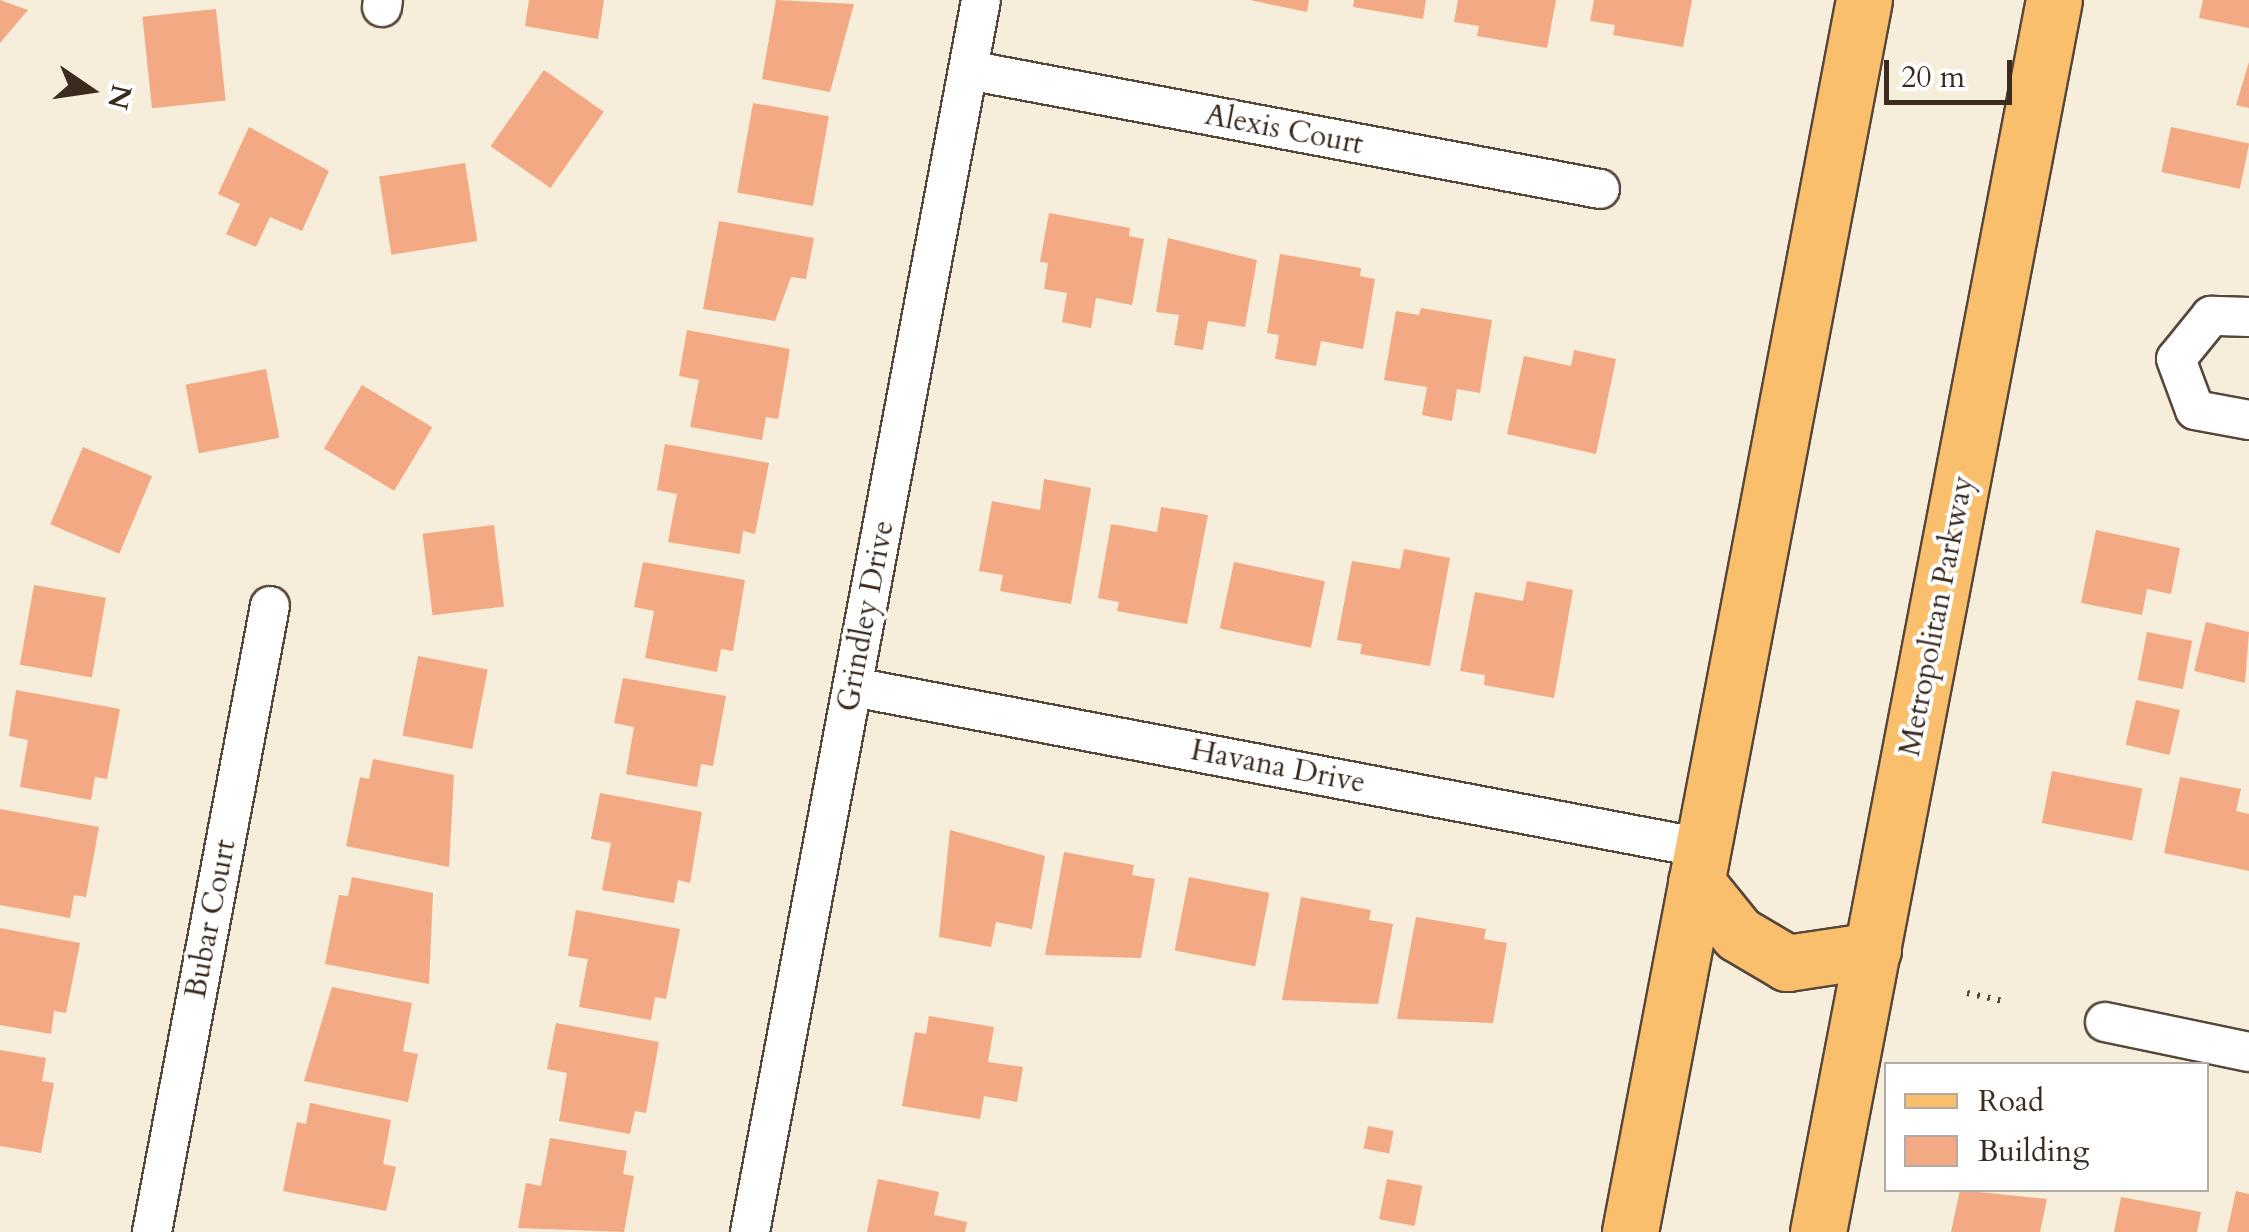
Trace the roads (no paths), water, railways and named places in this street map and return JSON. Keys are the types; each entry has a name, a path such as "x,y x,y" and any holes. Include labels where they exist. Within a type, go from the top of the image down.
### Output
{"main road":[{"path":"1630,1232 1864,0"},
{"name":"Metropolitan Parkway","path":"1818,1232 2054,0"},
{"path":"1700,865 1738,934 1787,964 1873,950"}],"street":[{"name":"Grindley Drive","path":"750,1232 981,0"},
{"name":"Alexis Court","path":"968,70 1600,189"},
{"path":"2249,317 2211,316 2176,358 2194,410 2249,420"},
{"name":"Bubar Court","path":"152,1232 270,606"},
{"name":"Havana Drive","path":"853,687 1700,865"},
{"path":"2105,1022 2249,1052"}]}
